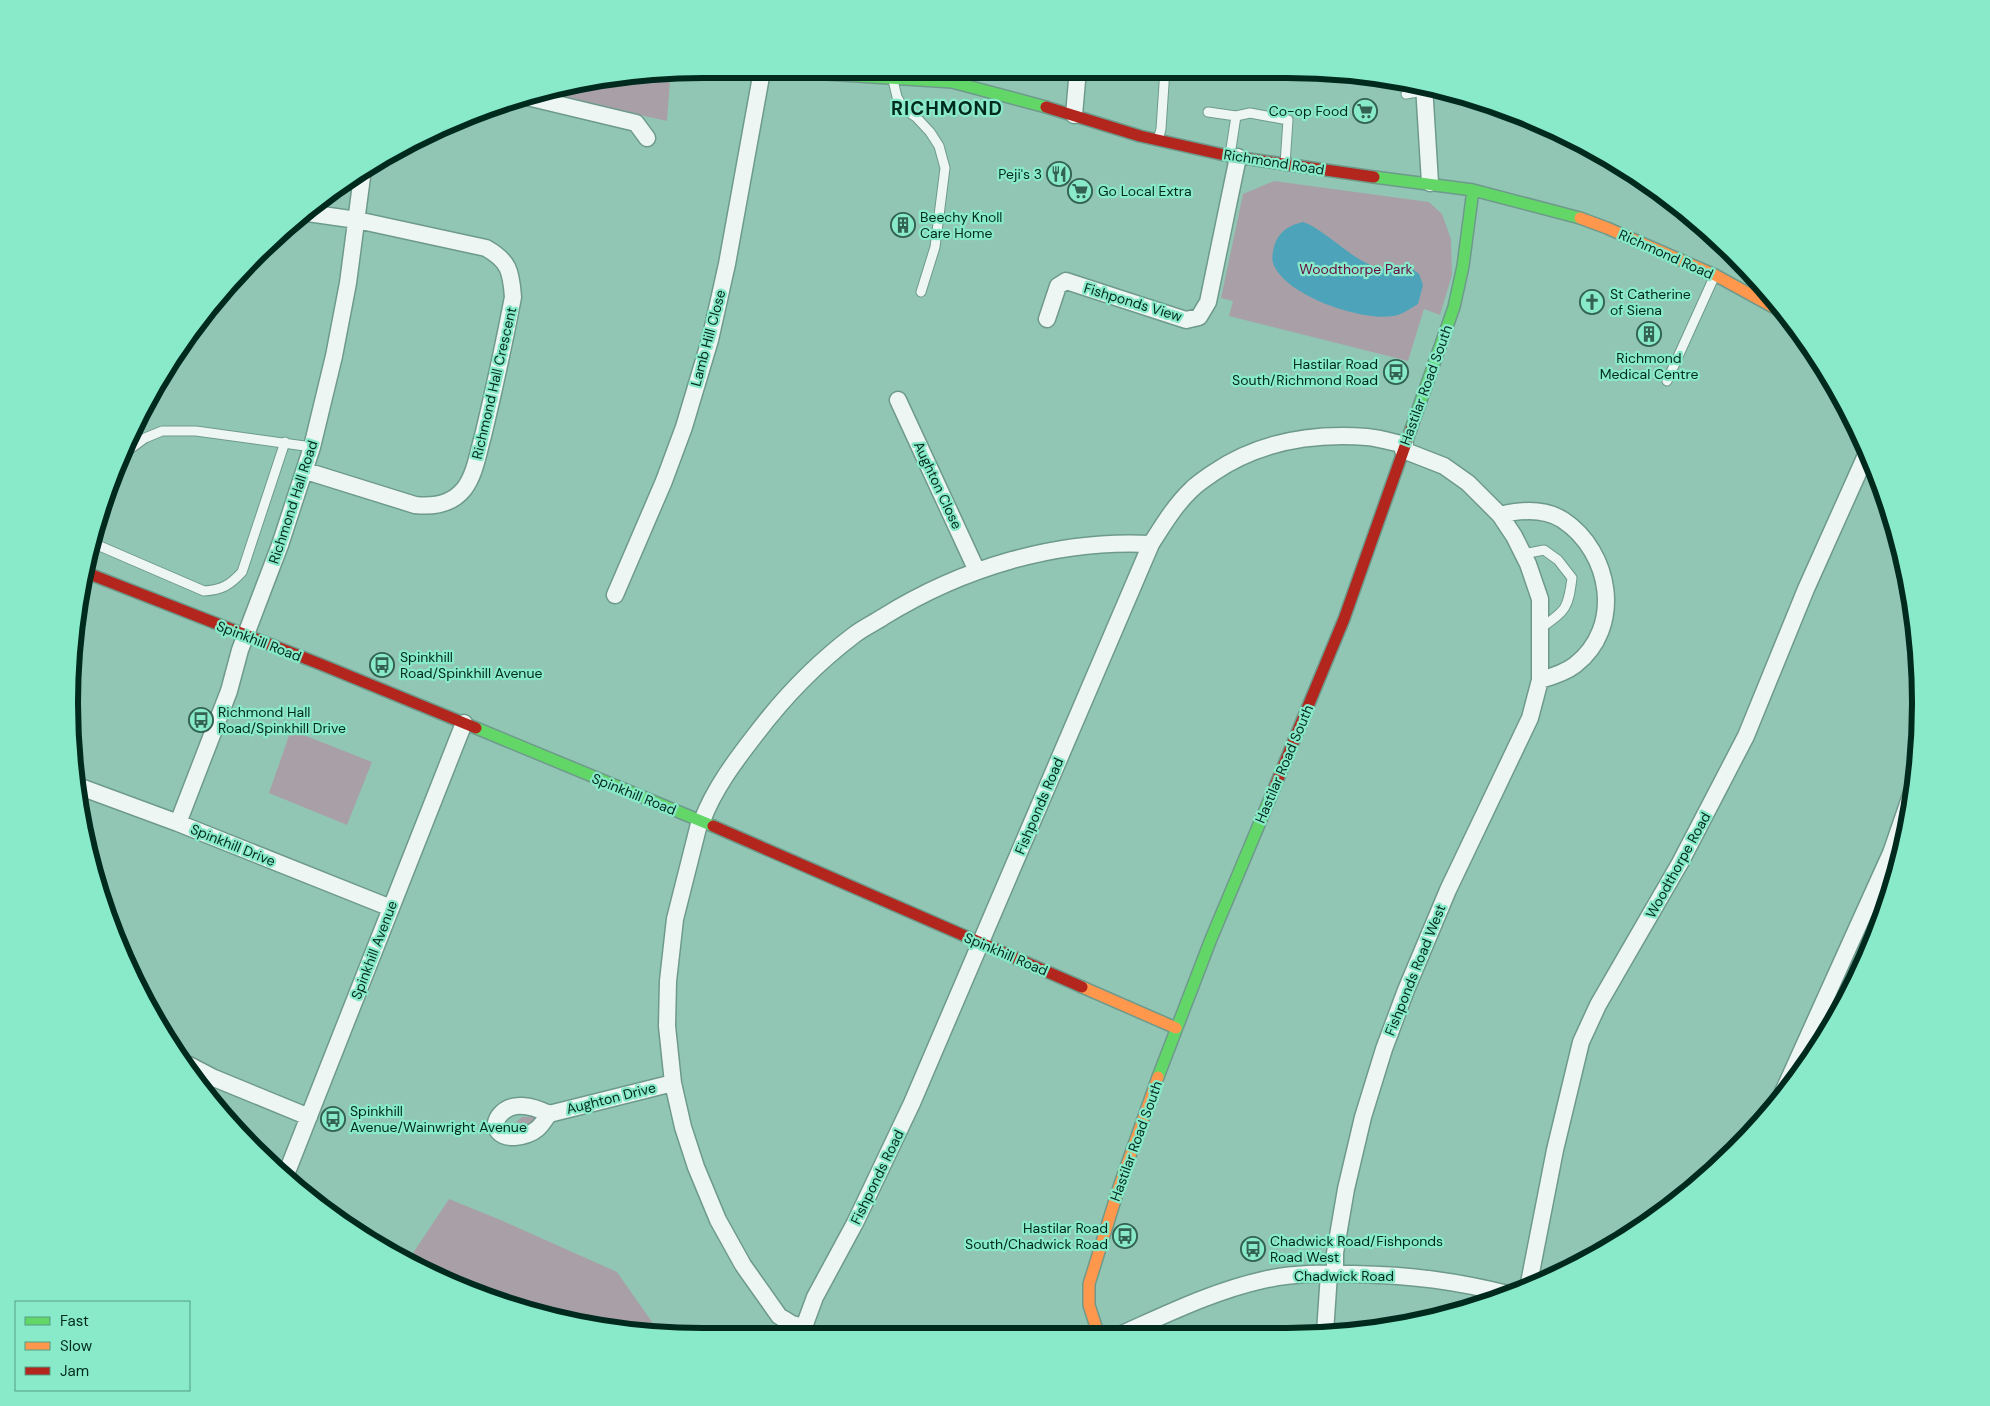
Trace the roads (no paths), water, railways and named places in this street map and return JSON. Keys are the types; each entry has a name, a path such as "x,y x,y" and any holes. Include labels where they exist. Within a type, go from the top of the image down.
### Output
{"street":[{"name":"Lamb Hill Close","path":"615,595 664,481 684,427 710,340 727,264 754,78"},
{"name":"Richmond Road","path":"933,78 1013,97 1158,140 1284,166 1430,183 1473,190 1568,214 1659,249 1715,275 1768,304"},
{"path":"1074,115 1077,78"},
{"path":"1424,93 1430,183"},
{"path":"539,100 636,123 647,138"},
{"name":"Fishponds View","path":"1046,319 1058,286 1066,281 1186,320 1198,317 1208,302 1234,156"},
{"name":"Richmond Hall Road","path":"178,823 229,691 245,636 306,471 334,356 357,220 362,179"},
{"name":"Hastilar Road South","path":"1096,1328 1089,1305 1089,1284 1120,1184 1176,1028 1211,939 1344,619 1458,293 1473,190"},
{"name":"Richmond Hall Crescent","path":"306,471 415,505 430,506 444,503 457,496 465,488 475,467 494,389 513,297 508,270 500,256 486,248 357,220 314,214"},
{"name":"Aughton Close","path":"898,400 977,571"},
{"name":"Fishponds Road","path":"803,1328 815,1297 855,1223 912,1103 1151,544 1166,519 1192,488 1228,463 1263,448 1298,439 1331,436 1369,437 1404,447"},
{"name":"Fishponds Road West","path":"1325,1327 1346,1189 1363,1117 1384,1049 1406,990 1448,890 1530,718 1540,680 1540,599 1523,554 1500,516 1468,483 1444,466 1404,447"},
{"name":"Woodthorpe Road","path":"1530,1279 1555,1150 1581,1042 1598,1005 1680,863 1746,736 1806,589 1864,461"},
{"path":"1500,516 1520,510 1544,513 1562,519 1584,538 1596,557 1605,581 1607,604 1602,628 1591,649 1574,665 1540,680"},
{"path":"798,1328 779,1316 744,1265 718,1220 694,1159 673,1083 667,1026 668,981 675,919 701,821 732,765 791,692 821,662 856,634 906,602 939,585 1027,556 1076,547 1119,543 1151,544"},
{"name":"Spinkhill Road","path":"91,575 320,664 701,821 1176,1028"},
{"name":"Spinkhill Avenue","path":"288,1170 464,723"},
{"name":"Spinkhill Drive","path":"84,788 178,823 390,908"},
{"path":"1795,1068 1890,869"},
{"path":"196,1068 214,1078 309,1117"},
{"name":"Aughton Drive","path":"549,1114 673,1083"},
{"name":"Chadwick Road","path":"1136,1328 1236,1287 1282,1276 1332,1274 1408,1276 1468,1284 1498,1291"}],"lane":[{"path":"893,78 897,97 904,109 916,117 930,132 939,146 945,168 935,247 921,292"},
{"path":"1158,140 1161,129 1164,78"},
{"path":"1406,94 1414,91"},
{"path":"1208,112 1236,116 1250,113 1288,120 1284,166"},
{"path":"1234,156 1236,116"},
{"path":"1667,381 1715,275"},
{"path":"133,447 145,438 162,431 196,431 312,447"},
{"path":"98,545 204,591 220,590 231,584 242,572 285,442"},
{"path":"1523,554 1544,550 1558,560 1572,578 1569,600 1562,614 1541,628"}],"water":[{"path":"1303,222 1315,228 1365,263 1379,268 1393,269 1407,265 1419,274 1423,285 1418,304 1398,315 1384,317 1367,315 1328,305 1293,286 1280,275 1272,258 1276,241 1281,233 1291,226"}],"place":[{"name":"Co-op Food","path":"1365,111"},
{"name":"Peji's 3","path":"1059,174"},
{"name":"Go Local Extra","path":"1080,191"},
{"name":"Beechy Knoll Care Home","path":"903,225"},
{"name":"St Catherine of Siena","path":"1592,302"},
{"name":"Richmond Medical Centre","path":"1649,334"},
{"name":"Hastilar Road South/Richmond Road","path":"1396,372"},
{"name":"Spinkhill Road/Spinkhill Avenue","path":"382,665"},
{"name":"Richmond Hall Road/Spinkhill Drive","path":"201,720"},
{"name":"Spinkhill Avenue/Wainwright Avenue","path":"333,1119"},
{"name":"Hastilar Road South/Chadwick Road","path":"1125,1236"},
{"name":"Chadwick Road/Fishponds Road West","path":"1253,1249"}],"district":[{"name":"RICHMOND","path":"947,108"}],"park label":[{"name":"Woodthorpe Park","path":"1356,269"}]}
